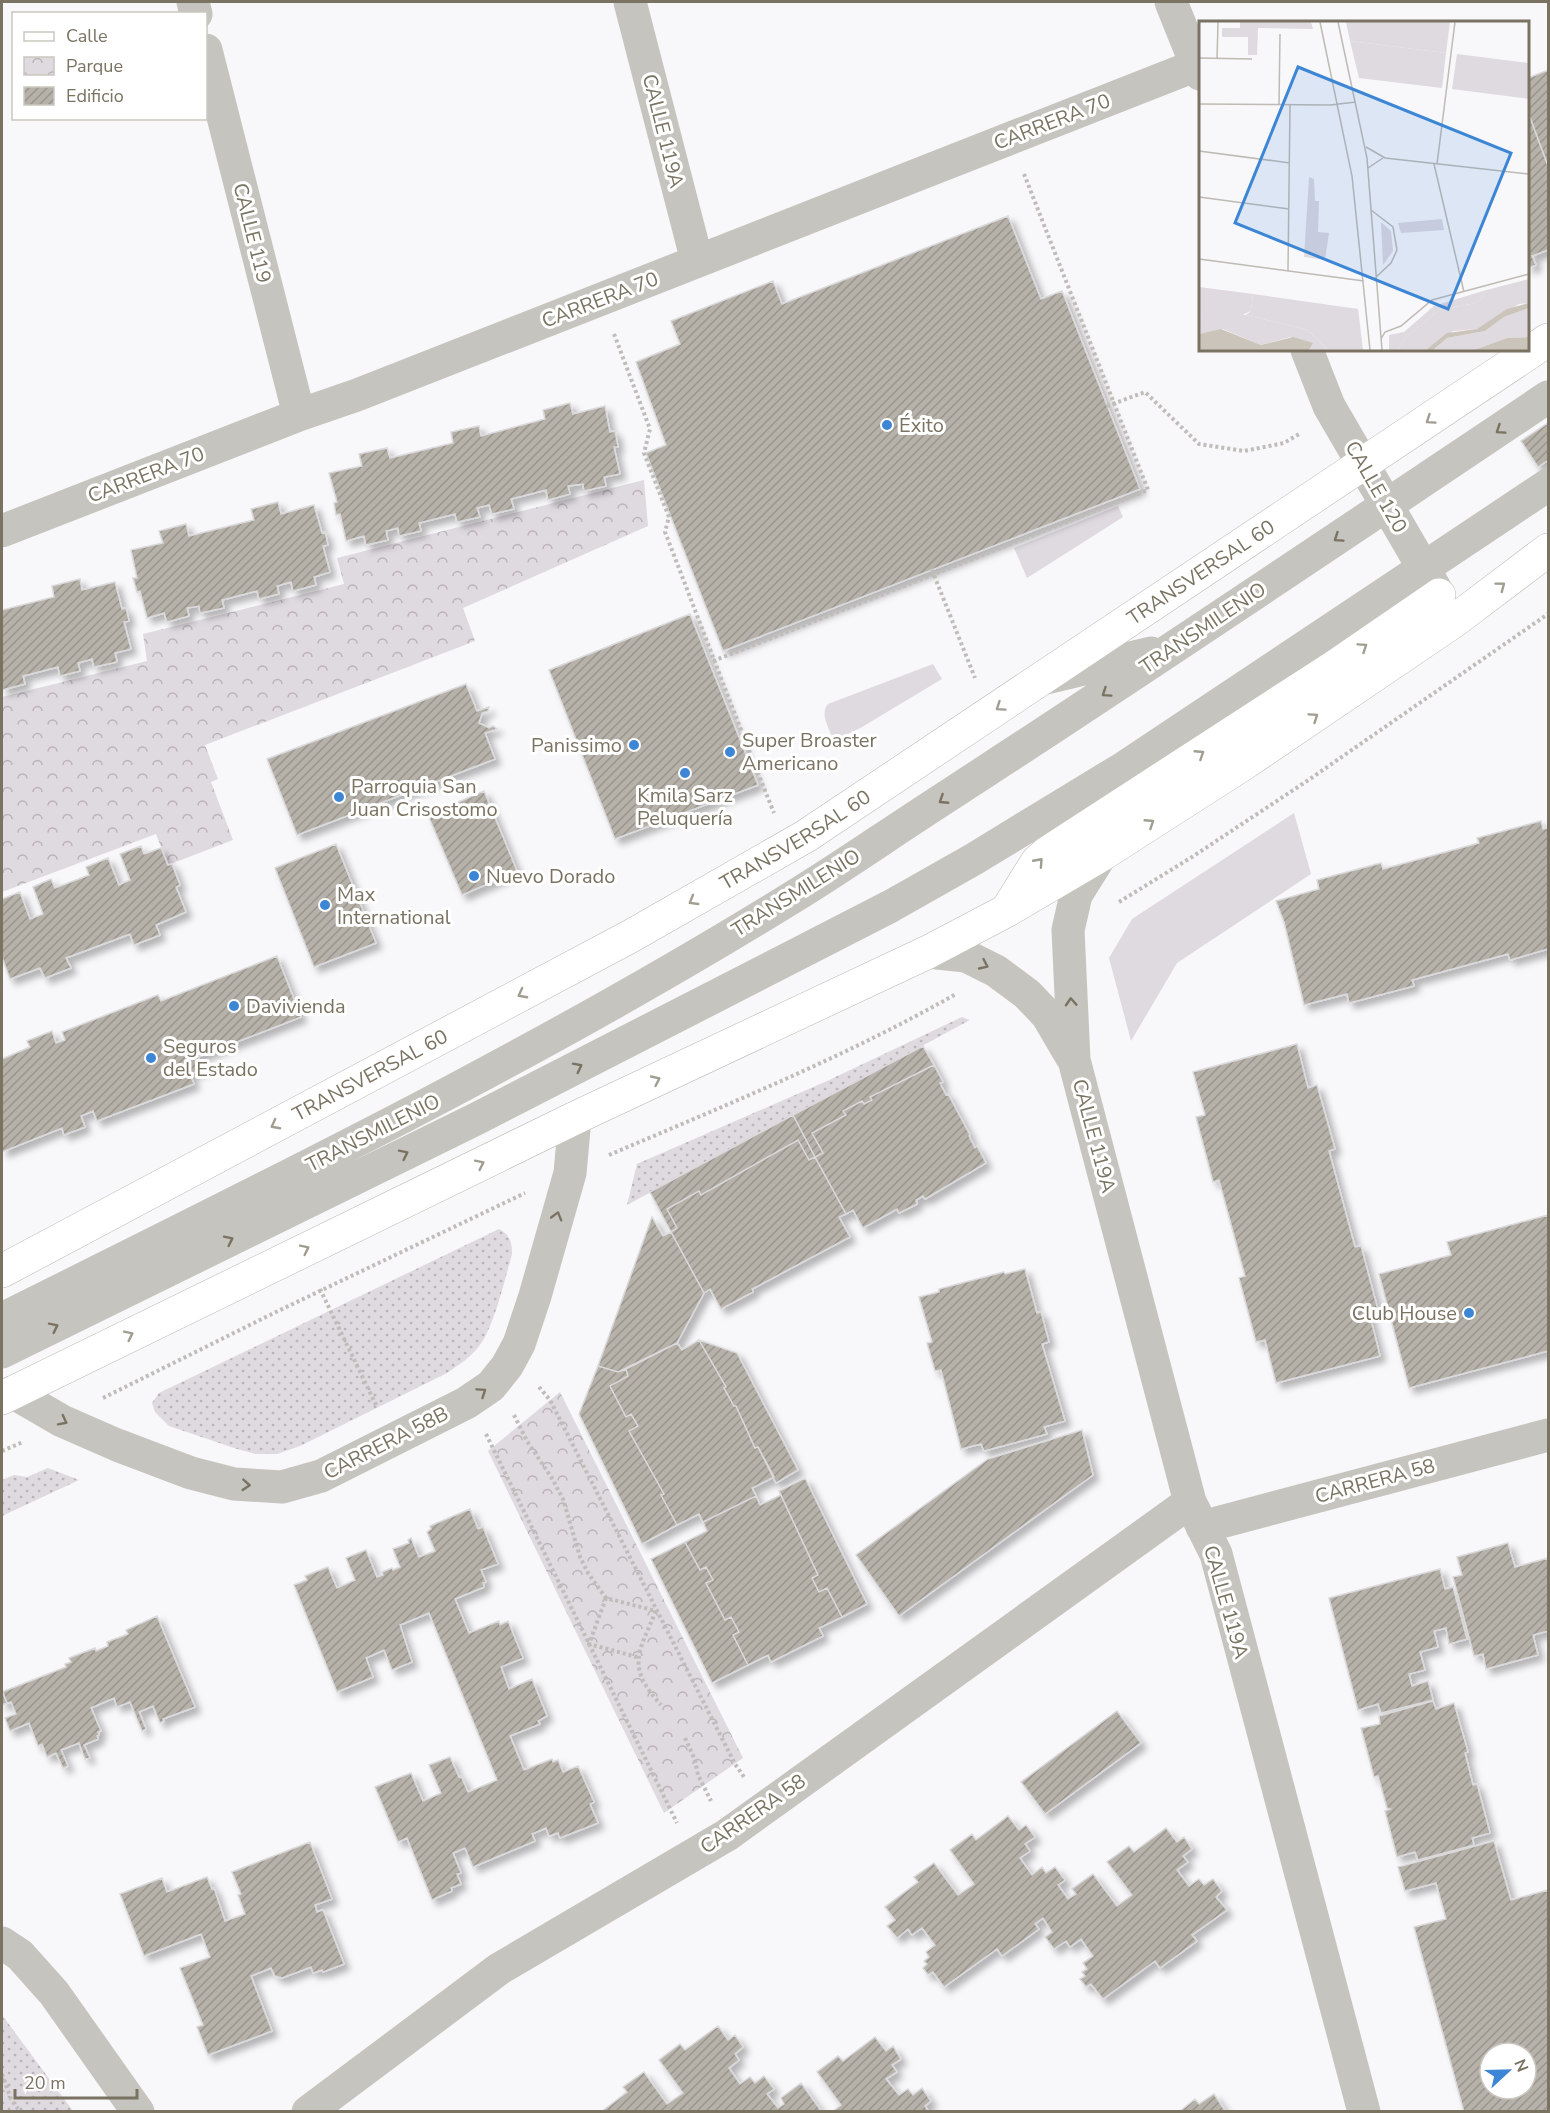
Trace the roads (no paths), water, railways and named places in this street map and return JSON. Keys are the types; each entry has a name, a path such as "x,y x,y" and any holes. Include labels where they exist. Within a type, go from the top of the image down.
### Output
{"main road":[{"name":"TRANSVERSAL 60","path":"2,1271 641,931 806,836 1548,340"},
{"path":"1006,911 1036,862 1047,854 1334,667 1439,595 1548,550"},
{"path":"7,1395 575,1118 928,952 1006,911 1101,855 1244,764 1439,595"}],"street":[{"name":"CALLE 119A","path":"630,2 697,261"},
{"path":"1172,2 1199,70"},
{"name":"CALLE 119","path":"207,54 299,416"},
{"name":"CARRERA 70","path":"2,531 697,261 1199,70"},
{"name":"CALLE 120","path":"1307,351 1329,406 1439,595"},
{"name":"TRANSMILENIO","path":"2,1319 330,1156 602,1010 793,897 1057,726 1548,397"},
{"name":"TRANSMILENIO","path":"2,1352 476,1119 891,906 974,859 1125,767 1439,595 1548,485"},
{"path":"1042,679 1173,648"},
{"name":"CALLE 119A","path":"1101,855 1076,895 1068,930 1074,1060 1196,1515 1216,1554 1364,2112"},
{"name":"CALLE 119A","path":"928,952 966,956 1012,982 1047,1015 1074,1060"},
{"name":"CARRERA 58B","path":"7,1395 95,1436 191,1473 234,1484 282,1487 321,1476 466,1403 491,1386 507,1366 519,1344 535,1296 570,1173 575,1118"},
{"name":"CARRERA 58","path":"308,2112 500,1969 727,1835 1196,1515 1548,1436"},
{"path":"2,1943 20,1955 54,1994 138,2112"}],"place":[{"name":"Éxito","path":"887,425"},
{"name":"Panissimo","path":"634,745"},
{"name":"Super Broaster Americano","path":"730,752"},
{"name":"Kmila Sarz Peluquería","path":"685,773"},
{"name":"Parroquia San Juan Crisostomo","path":"339,797"},
{"name":"Nuevo Dorado","path":"474,876"},
{"name":"Max International","path":"325,905"},
{"name":"Davivienda","path":"234,1006"},
{"name":"Seguros del Estado","path":"151,1058"},
{"name":"Club House","path":"1469,1313"}]}
